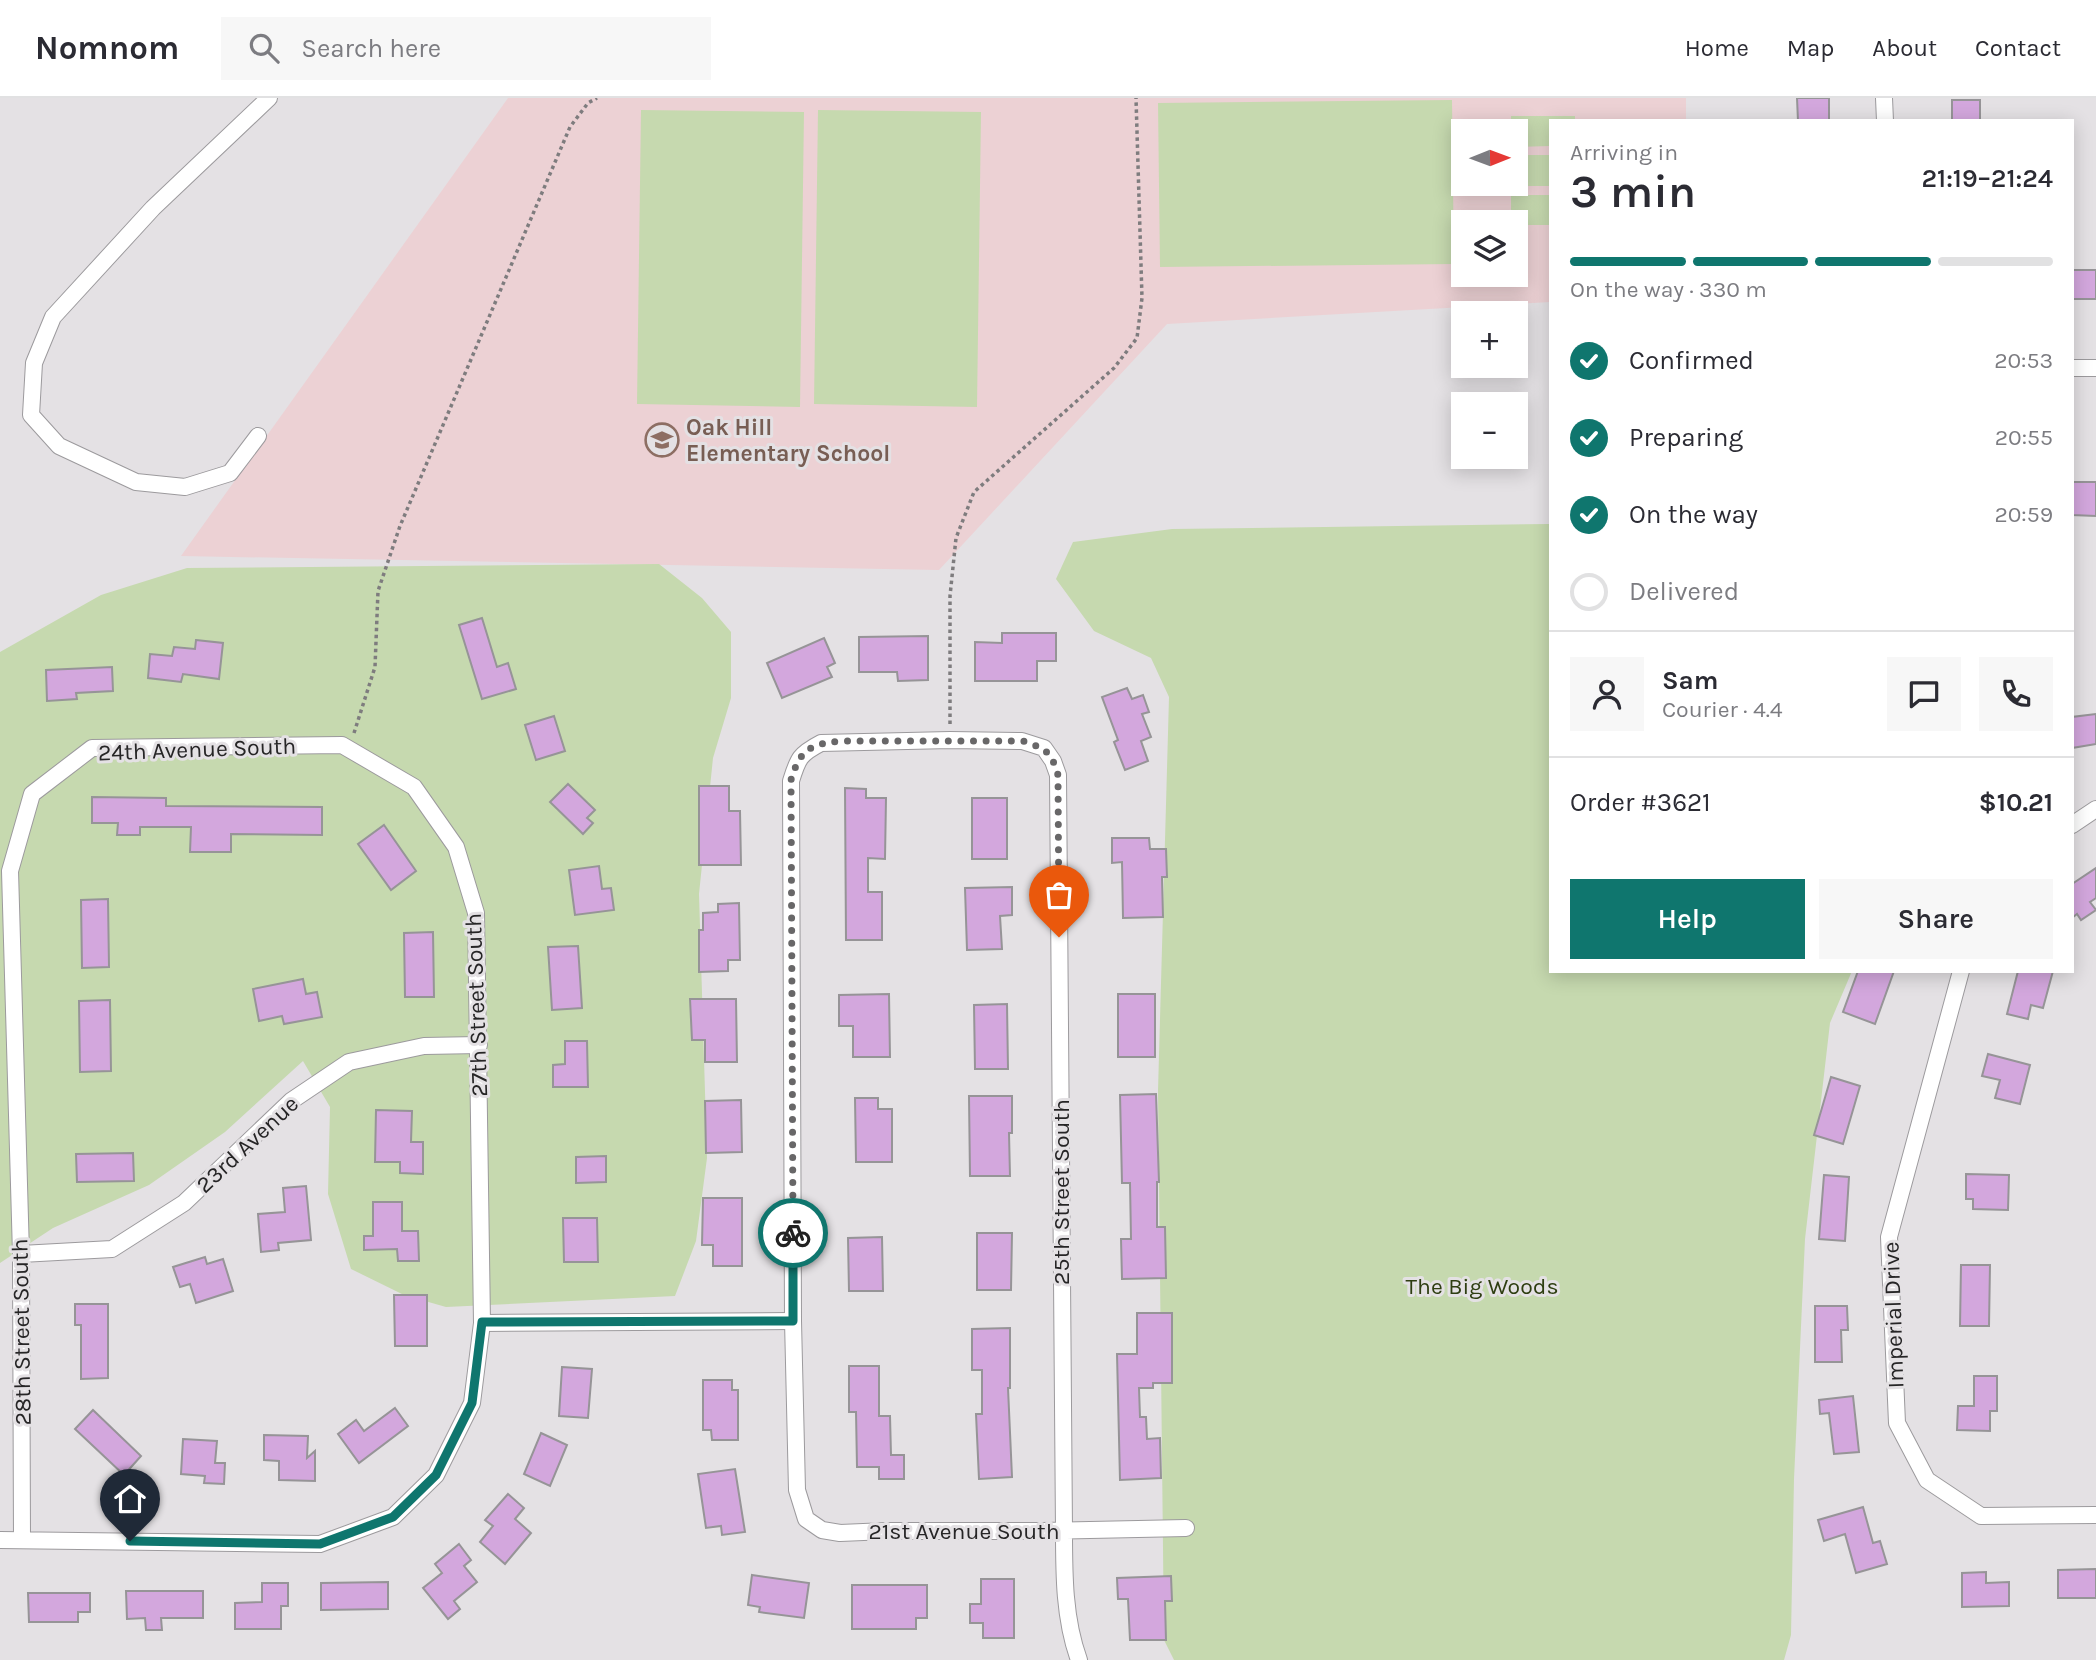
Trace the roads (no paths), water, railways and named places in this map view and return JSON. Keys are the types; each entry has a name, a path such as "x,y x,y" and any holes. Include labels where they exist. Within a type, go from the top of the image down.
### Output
{"street":[{"path":"258,436 230,473 186,488 136,482 59,446 31,415 34,363 53,317 153,208 270,98"},
{"path":"1884,98 1885,119"},
{"path":"2074,368 2096,368"},
{"name":"25th Street South","path":"791,780 803,752 821,743 950,740 1023,741 1044,748 1058,775 1064,1531 1066,1606 1079,1660"},
{"name":"24th Avenue South","path":"5,871 32,794 92,748 342,746"},
{"name":"27th Street South","path":"342,746 414,787 456,847 476,913 482,1322"},
{"name":"21st Avenue South","path":"791,780 793,1321 797,1490 806,1519 822,1530 840,1533 1186,1528"},
{"path":"2074,824 2096,809"},
{"name":"28th Street South","path":"5,871 21,1254 22,1540"},
{"name":"Imperial Drive","path":"1960,973 1889,1237 1897,1423 1927,1480 1981,1516 2096,1515"},
{"name":"23rd Avenue","path":"21,1254 112,1249 184,1203 291,1101 349,1062 424,1046 479,1045"},
{"path":"0,1150 17,1150"},
{"path":"0,1540 320,1544 393,1517 436,1475 472,1403 482,1322 793,1321"}],"place":[{"name":"Oak Hill Elementary School","path":"662,440"}],"park label":[{"name":"The Big Woods","path":"1482,1286"}]}
